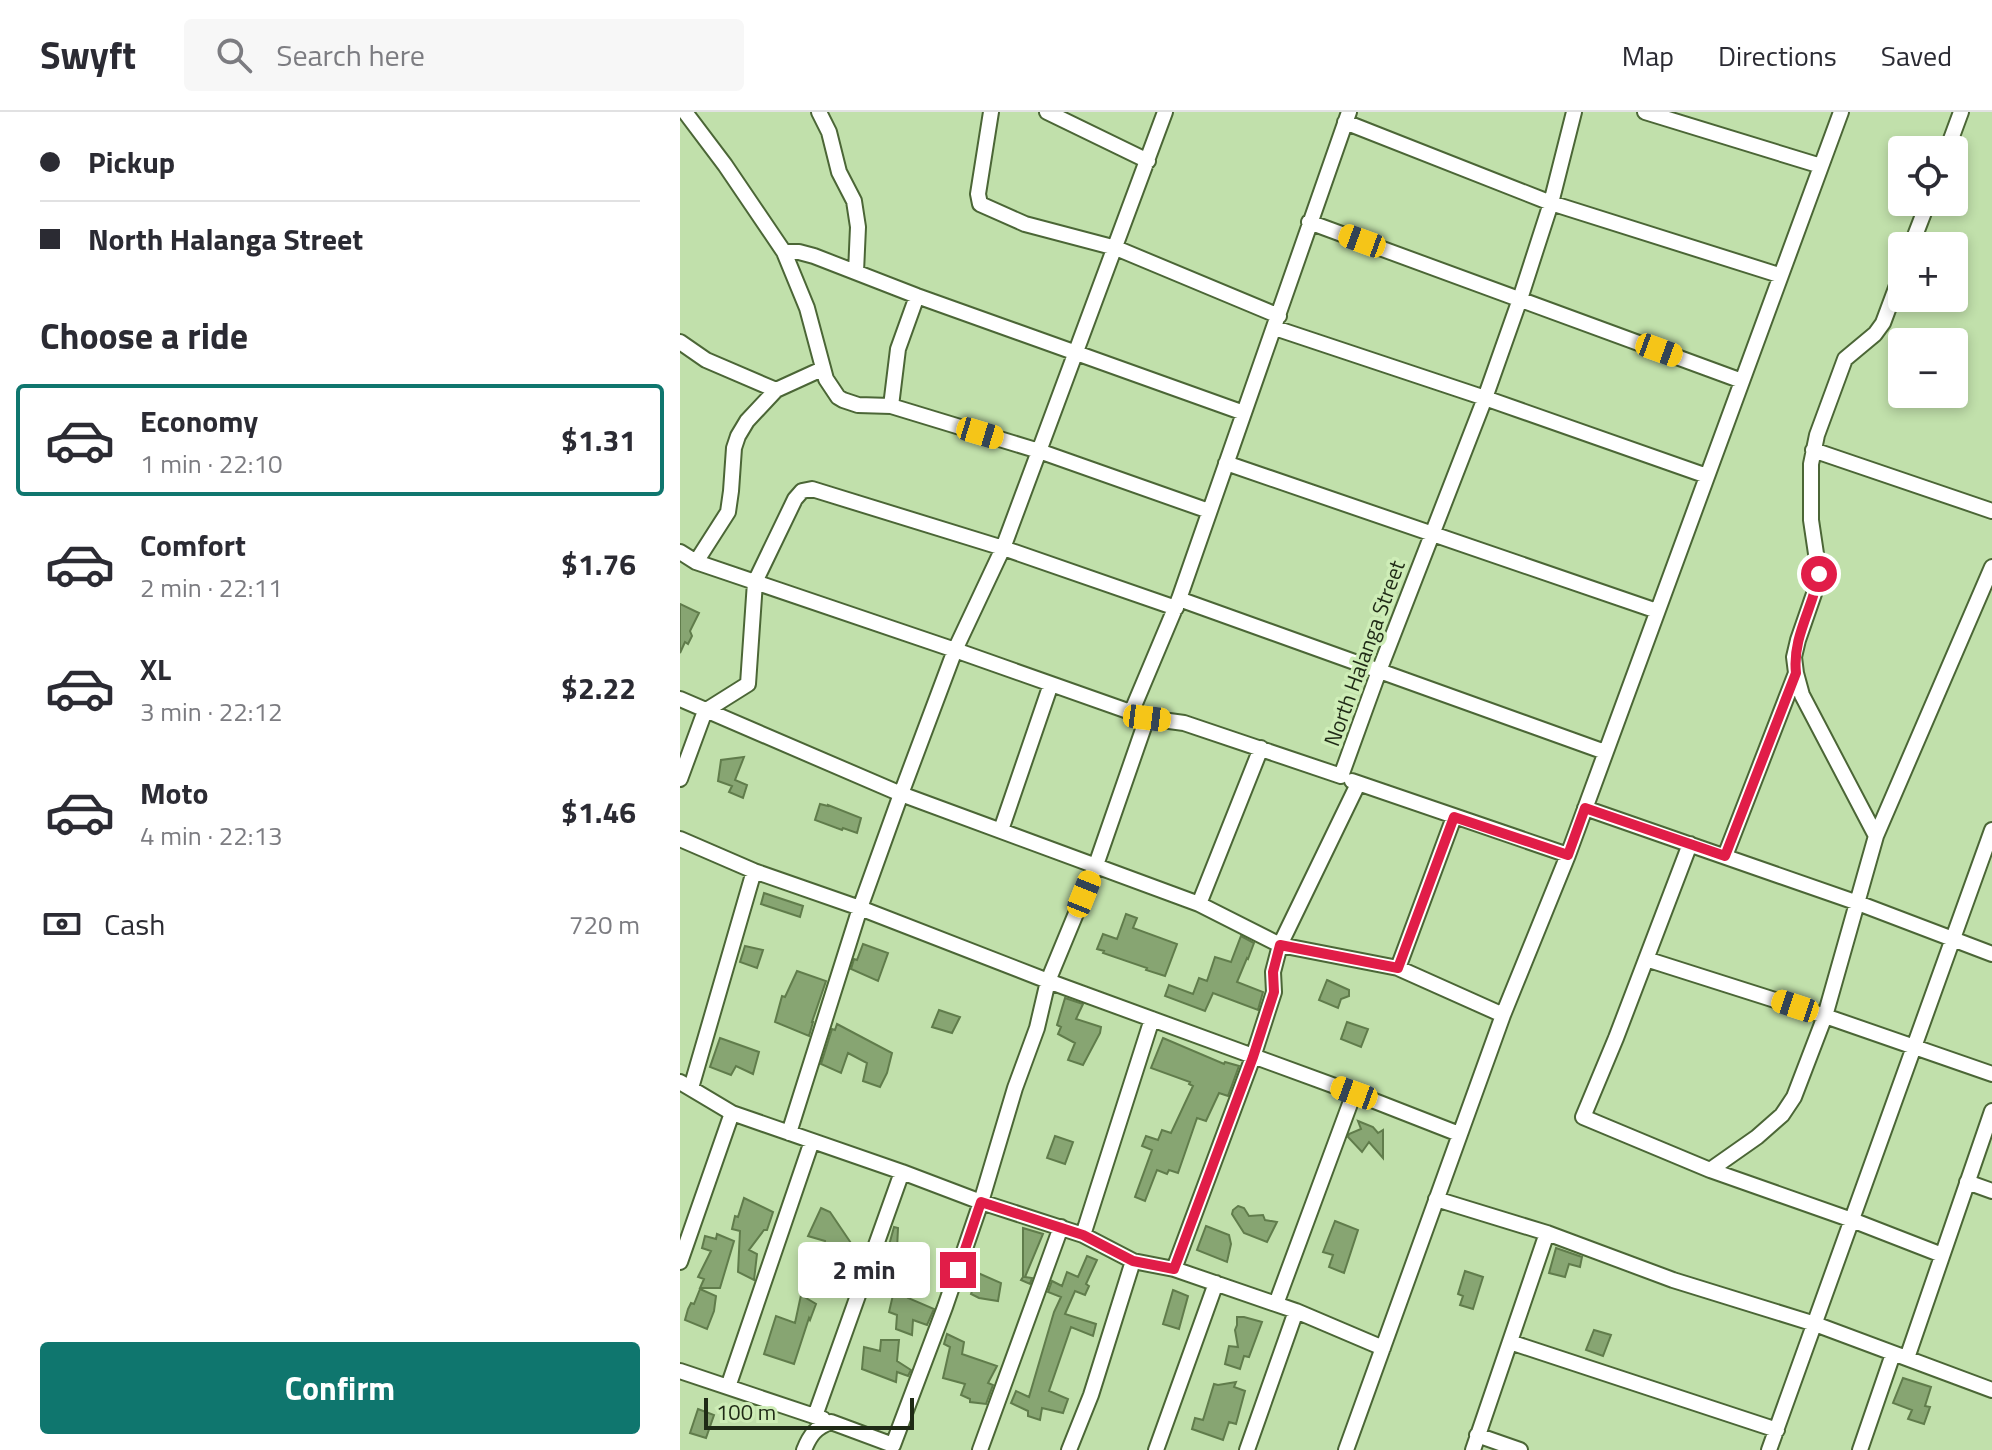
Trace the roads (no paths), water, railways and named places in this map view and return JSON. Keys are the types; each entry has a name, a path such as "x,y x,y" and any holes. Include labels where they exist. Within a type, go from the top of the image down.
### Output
{"street":[{"path":"685,112 784,252 807,308 822,369 843,400 858,405 891,406 1039,451 1209,511"},
{"path":"819,112 829,132 839,172 855,204 858,227 856,272"},
{"path":"991,112 978,194 980,204 1025,224 1116,248 1277,322 1707,476"},
{"path":"1047,112 1148,161"},
{"path":"789,1133 860,908 901,794 955,650 1003,548 1165,112"},
{"name":"North Halanga Street","path":"680,552 696,562 1131,713 1184,723 1341,776 1520,299 1551,203 1574,112"},
{"path":"1645,112 1821,166"},
{"path":"1346,1450 1503,1015 1568,855 1841,112"},
{"path":"1952,136 1961,112"},
{"path":"1131,713 1178,604 1347,117 1551,203 1779,275"},
{"path":"1309,222 1742,381"},
{"path":"784,252 806,254 1244,413"},
{"path":"891,406 898,349 917,296"},
{"path":"1876,836 1802,695 1794,657 1819,574 1811,520 1811,464 1817,435 1845,359 1875,334 1888,310"},
{"path":"680,342 706,360 776,390"},
{"path":"696,562 728,512 734,448 738,436 776,390 822,369"},
{"path":"1813,450 1992,511"},
{"path":"1226,463 1657,611"},
{"path":"680,779 705,711 748,684 755,582 795,499 802,491 812,489 1178,604 1379,671 1605,752"},
{"path":"1710,1170 1757,1137 1782,1115 1794,1097 1825,1016 1876,836 1992,567"},
{"path":"1725,856 1796,673"},
{"path":"1001,830 1051,684"},
{"path":"680,699 901,794 1199,904 1280,945 1398,968 1503,1015"},
{"path":"893,1445 981,1202 1015,1088 1037,1028 1048,981 1096,865 1147,718"},
{"path":"1199,904 1261,748"},
{"path":"1341,776 1568,855"},
{"path":"1174,1269 1253,1057 1274,992 1273,972 1280,945 1358,784"},
{"path":"1585,808 1858,903 1992,954"},
{"path":"1398,968 1454,817"},
{"path":"1769,1450 1992,830"},
{"path":"680,839 754,871 1459,1134"},
{"path":"1690,844 1583,1117 1710,1170 1942,1255"},
{"path":"754,871 686,1085 732,1113 1083,1235 1133,1261 1174,1269 1296,1311 1383,1348"},
{"path":"1646,959 1992,1074"},
{"path":"1083,1235 1152,1019"},
{"path":"1276,1304 1354,1093"},
{"path":"1860,1450 1942,1255 1992,1111"},
{"path":"680,1262 732,1113"},
{"path":"728,1387 812,1141"},
{"path":"815,1416 902,1172"},
{"path":"1967,1182 1992,1191"},
{"path":"1436,1199 1547,1233 1673,1280 1815,1324 1992,1390"},
{"path":"980,1450 1061,1227"},
{"path":"1473,1450 1547,1233"},
{"path":"1069,1450 1091,1395 1133,1261"},
{"path":"1156,1450 1216,1283"},
{"path":"1247,1450 1296,1311"},
{"path":"1510,1342 1777,1430"},
{"path":"680,1371 909,1450"},
{"path":"804,1450 813,1433 831,1422"},
{"path":"1477,1435 1520,1450"}]}
